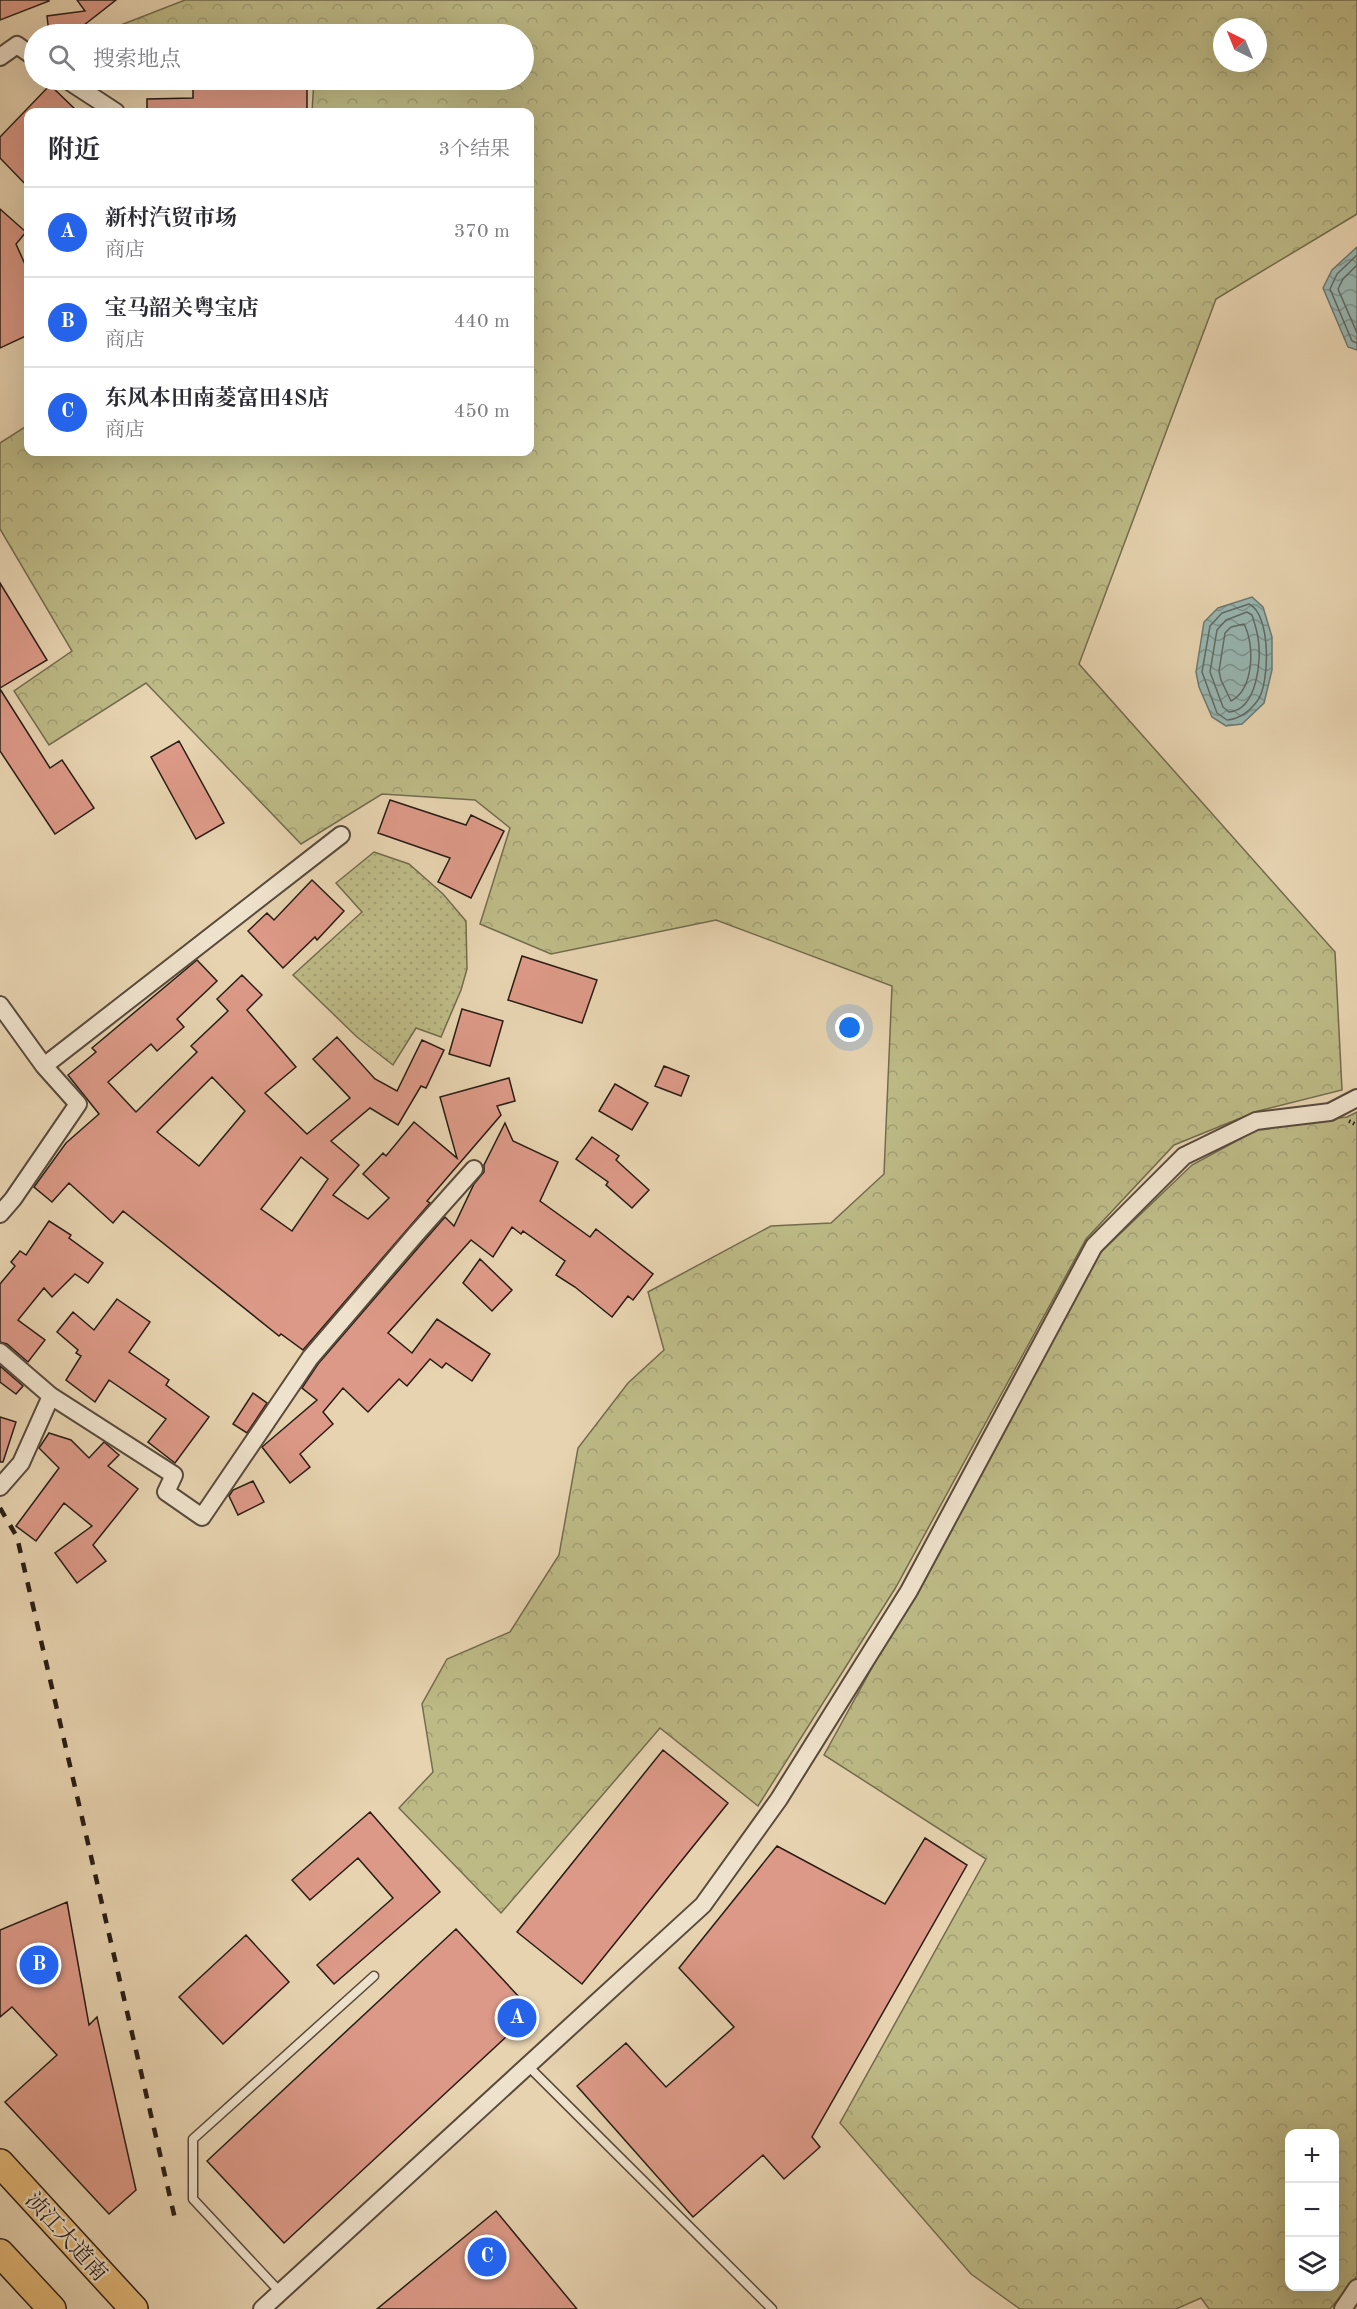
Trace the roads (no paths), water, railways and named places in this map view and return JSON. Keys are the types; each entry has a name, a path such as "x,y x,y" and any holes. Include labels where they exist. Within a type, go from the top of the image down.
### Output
{"main road":[{"name":"浈江大道南","path":"0,2163 134,2309"},
{"path":"0,2253 52,2309"}],"street":[{"path":"0,57 17,45 24,50"},
{"path":"82,90 110,108"},
{"path":"44,1066 341,836"},
{"path":"0,1005 44,1066 78,1104 13,1199 0,1214"},
{"path":"262,2309 703,1905 779,1799 909,1591 1094,1246 1184,1156 1256,1121 1330,1112 1357,1098"},
{"path":"0,1352 51,1396 174,1475 166,1492 202,1517 310,1358 474,1169"},
{"path":"0,1487 21,1462 51,1396"},
{"path":"1342,2309 1357,2288"}],"lane":[{"path":"280,2292 193,2199 193,2139 374,1976"},
{"path":"528,2066 772,2309"}],"water":[{"path":"1357,247 1357,350 1348,347 1323,288 1332,270"},
{"path":"1252,597 1263,607 1272,637 1272,670 1264,703 1242,724 1226,726 1212,717 1199,687 1196,672 1204,622 1218,608"}],"railway":[{"path":"0,1508 17,1537 176,2223"}],"place":[{"name":"宝马韶关粤宝店","path":"39,1965"},
{"name":"新村汽贸市场","path":"517,2018"},
{"name":"东风本田南菱富田4S店","path":"487,2257"}]}
